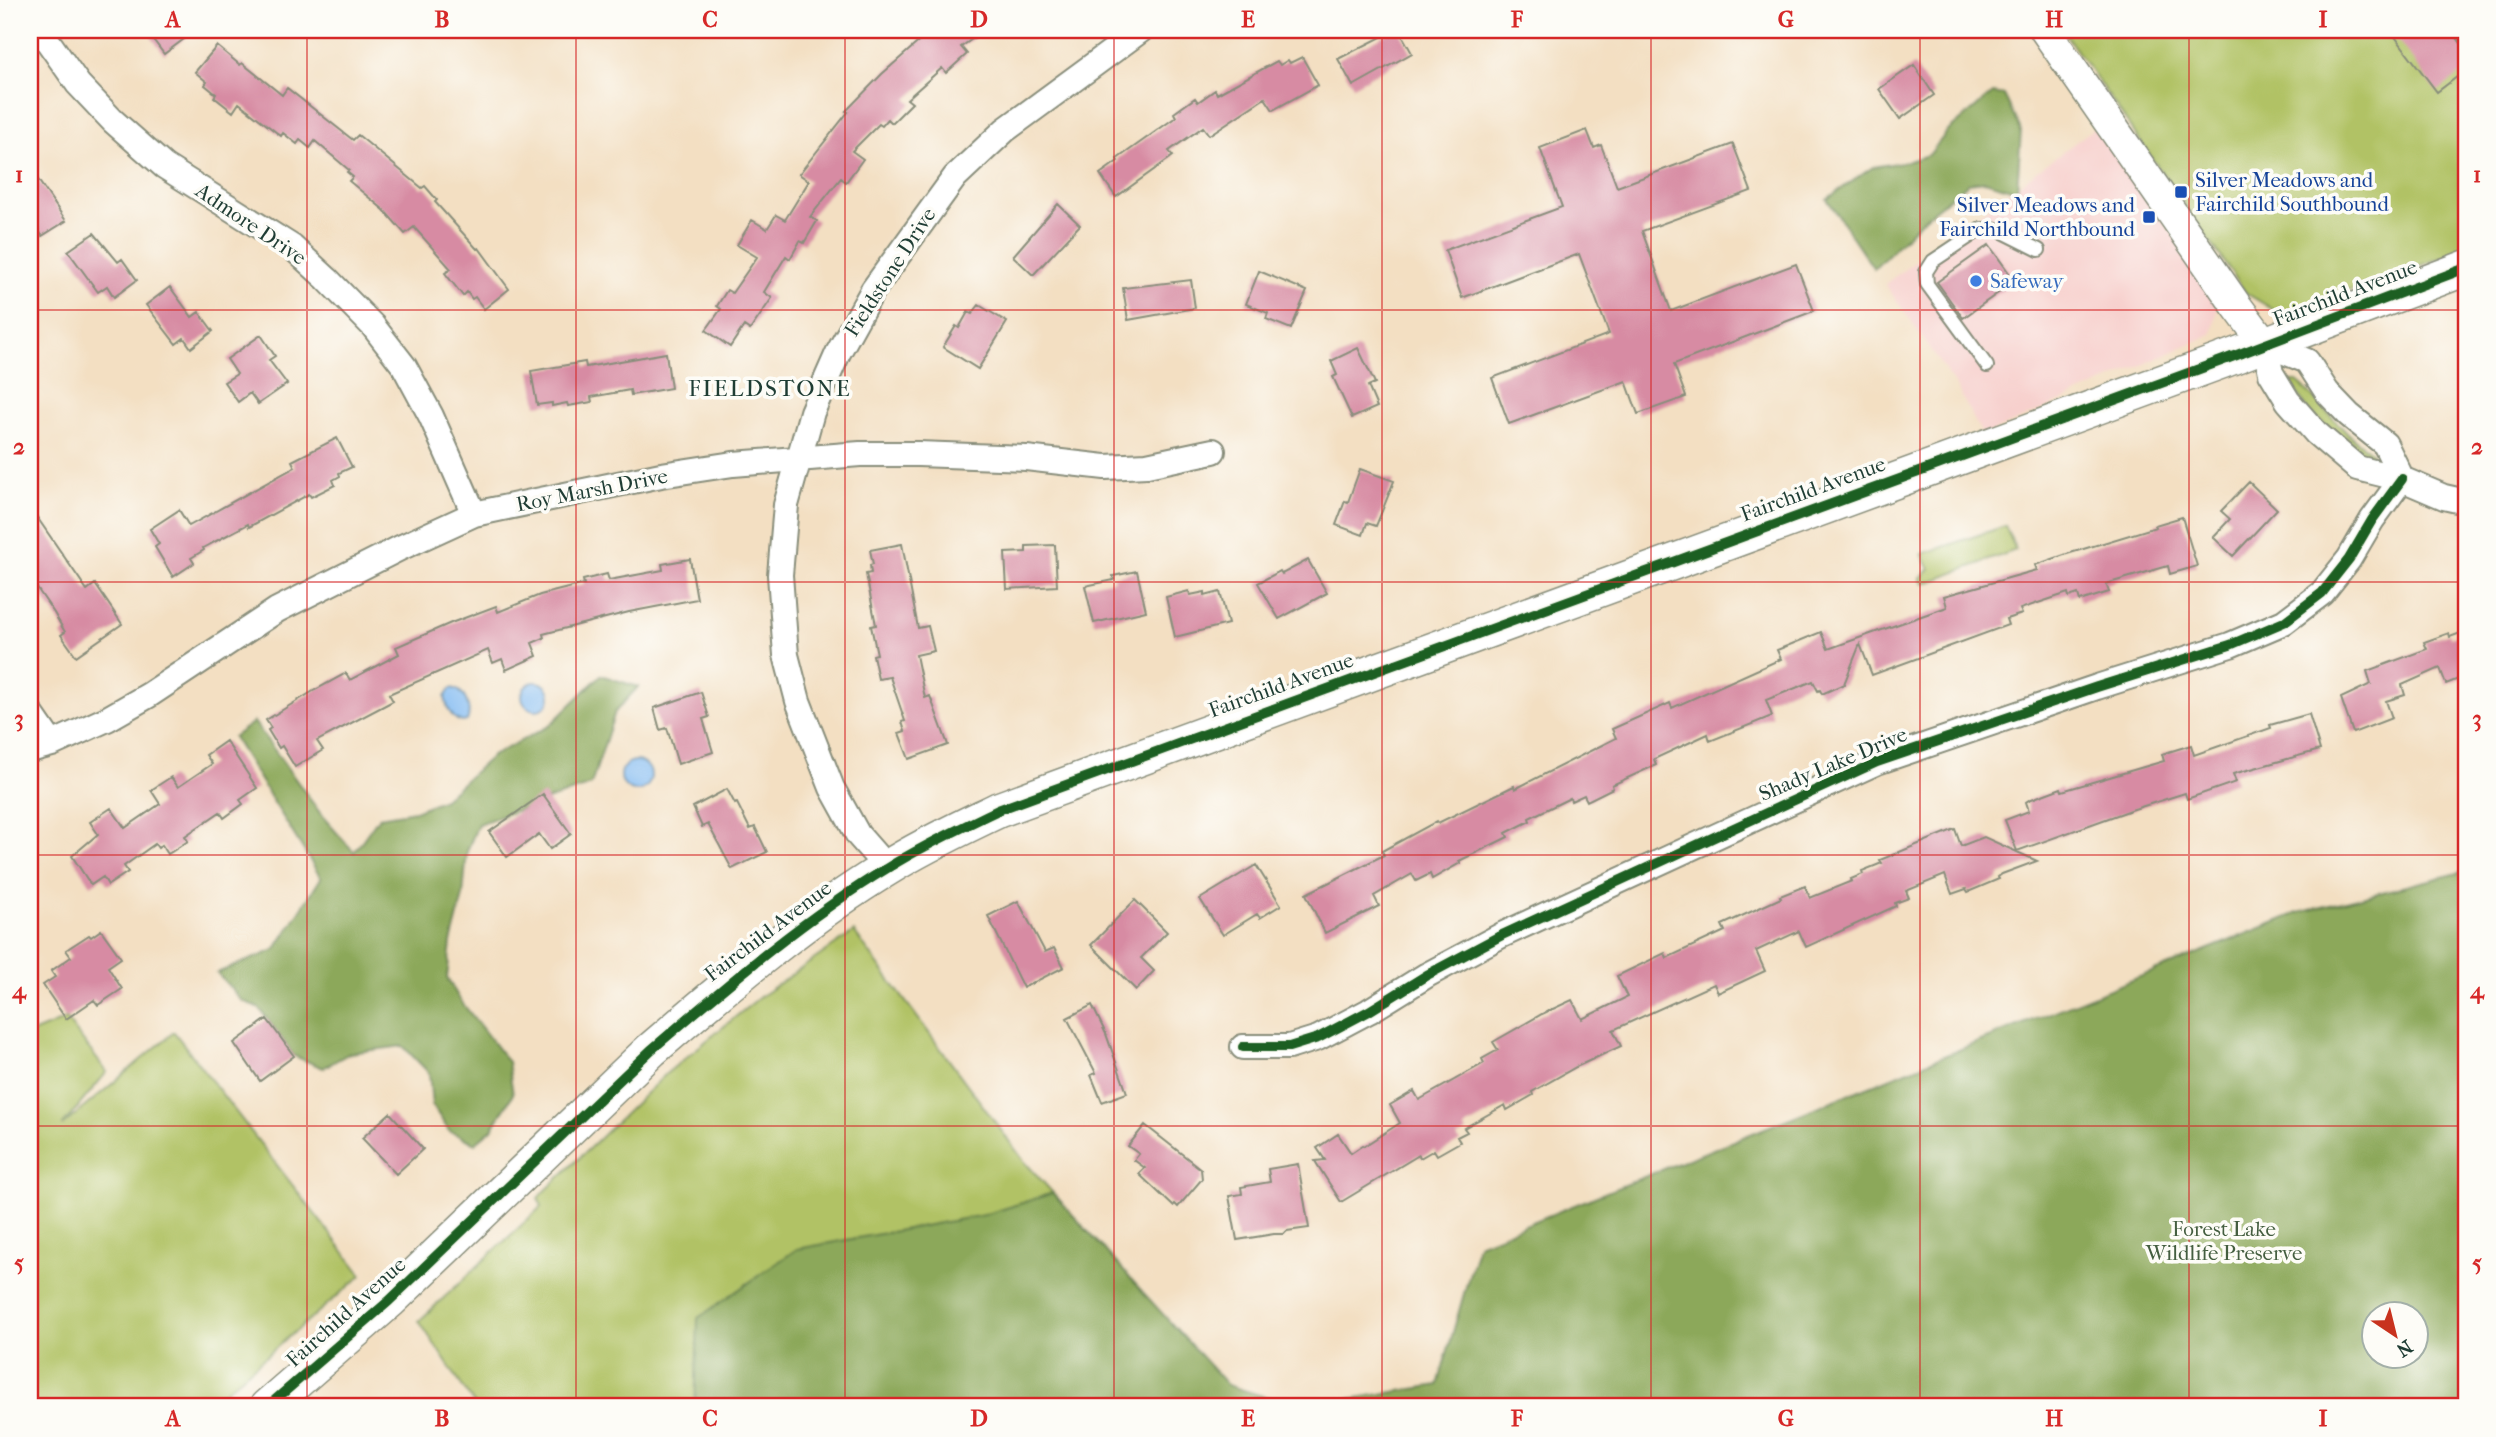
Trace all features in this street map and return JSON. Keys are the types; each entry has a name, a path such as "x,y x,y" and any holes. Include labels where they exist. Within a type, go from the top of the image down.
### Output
{"main road":[{"name":"Fairchild Avenue","path":"267,1407 399,1292 651,1050 772,949 887,868 926,845 998,810 2466,268"}],"street":[{"name":"Admore Drive","path":"40,30 78,84 113,121 164,166 292,247 373,326 404,366 431,416 474,514"},
{"name":"Fieldstone Drive","path":"887,868 858,835 832,788 805,721 786,655 780,575 786,505 812,412 838,353 873,290 955,177 1005,130 1141,30"},
{"path":"2045,30 2265,344 2271,373 2288,401 2316,433 2357,468 2466,502"},
{"path":"2265,344 2307,360 2327,392 2349,415 2385,444 2402,480"},
{"name":"Roy Marsh Drive","path":"41,747 107,719 149,695 277,610 474,514 661,475 733,464 860,454 1026,458 1105,467 1166,462 1213,451"},
{"name":"Shady Lake Drive","path":"1243,1047 1289,1047 1318,1038 1502,935 1877,762 2096,687 2230,645 2284,622 2322,593 2349,559 2372,520 2402,480"},
{"path":"30,712 41,747"}],"lane":[{"path":"1987,366 1927,284 1926,272 1933,261 1981,229 1997,229 2039,250"}],"shaded area":[{"path":"2096,127 2211,288 2218,307 2212,334 1983,436 1956,386 1885,284"}],"green space":[{"path":"2466,30 2466,249 2282,315 2246,293 2063,31"},
{"path":"1993,93 2004,95 2021,130 2017,191 1985,181 1968,183 1924,218 1874,269 1827,199 1873,167 1929,155 1947,132"},
{"path":"2291,382 2297,382 2303,387 2348,434 2372,453 2373,459 2367,462 2307,409"},
{"path":"2005,526 2016,550 1924,584 1920,579 1930,569 1922,554"},
{"path":"601,675 638,687 615,712 591,785 478,824 467,851 463,896 451,943 447,978 460,1000 508,1062 513,1094 492,1129 475,1143 449,1131 432,1105 429,1073 403,1046 350,1053 323,1068 294,1056 260,1009 241,1000 217,973 275,950 321,878 233,737 254,722 323,817 354,852 379,817 415,811 444,799 492,756 549,726"},
{"name":"Forest Lake Wildlife Preserve","path":"2466,871 2466,1407 1298,1407 1438,1385 1478,1244 2298,913"},
{"path":"854,932 1024,1161 1053,1193 1041,1197 1190,1407 476,1407 419,1321 542,1206 538,1198 667,1073 761,996"},
{"path":"66,1019 107,1072 62,1126 174,1032 362,1275 206,1407 30,1407 30,1034"},
{"path":"1053,1193 1227,1385 1298,1407 695,1407 698,1318 797,1249 984,1215"}],"water":[{"path":"536,682 546,686 550,696 546,706 536,710 526,706 522,696 526,686"},
{"path":"451,688 460,692 466,700 469,711 467,721 455,719 448,709 445,697"},
{"path":"636,761 642,762 650,770 650,782 642,790 636,791 630,790 622,782 621,776 622,770 630,762"}],"building":[{"path":"146,30 196,30 164,54"},
{"path":"932,30 985,30 961,47 967,54 946,73 942,68 907,99 912,103 892,123 888,119 882,126 879,124 852,151 863,159 846,182 841,178 810,217 817,221 804,243 800,241 790,259 786,256 764,292 772,298 750,330 744,326 730,347 706,330 721,309 717,306 727,290 732,293 757,257 737,245 752,220 767,229 776,215 785,220 809,181 799,174 848,112 846,111 882,74"},
{"path":"1399,30 1412,53 1353,86 1338,59"},
{"path":"2390,30 2451,30 2466,50 2466,70 2437,92"},
{"path":"217,46 282,95 287,88 353,140 358,135 422,188 425,186 437,200 435,202 477,249 479,248 509,289 484,309 475,297 472,299 467,292 463,296 445,273 451,269 414,227 405,234 384,210 349,181 353,177 347,172 349,170 315,141 310,148 300,140 297,144 283,133 281,136 239,103 233,112 214,97 216,94 205,85 207,82 195,72"},
{"path":"1302,57 1318,85 1273,110 1265,98 1209,135 1203,127 1169,151 1173,156 1116,197 1100,174 1176,117 1174,113 1195,98 1198,102 1215,90 1217,94 1277,61 1280,65"},
{"path":"1914,65 1934,95 1900,119 1879,89"},
{"path":"1587,130 1594,148 1601,145 1617,187 1733,144 1751,191 1642,231 1671,311 1796,264 1814,311 1674,364 1686,397 1638,414 1626,381 1509,424 1492,378 1609,334 1579,254 1462,298 1445,250 1562,207 1540,148"},
{"path":"30,168 66,221 42,236 37,227 30,232"},
{"path":"1058,204 1080,225 1033,275 1013,256"},
{"path":"94,233 118,262 122,259 137,280 114,297 107,286 98,292 68,251"},
{"name":"Safeway","path":"1989,245 2015,281 1963,318 1937,282"},
{"path":"1259,271 1307,291 1291,329 1266,319 1268,313 1246,304"},
{"path":"1191,280 1195,308 1128,320 1123,288"},
{"path":"170,287 192,317 199,312 213,331 191,348 184,338 176,344 146,305"},
{"path":"979,305 1007,322 978,369 943,347 968,312 972,314"},
{"path":"261,335 275,356 269,360 287,384 258,404 250,393 238,402 224,382 237,374 227,359"},
{"path":"1358,348 1375,383 1368,386 1377,407 1352,418 1333,377 1337,375 1331,361"},
{"path":"666,353 671,388 631,395 630,390 591,397 592,402 568,406 567,403 537,405 531,371 585,362 586,367"},
{"path":"337,438 352,467 339,473 340,476 333,480 335,485 311,497 309,494 249,527 248,524 203,548 204,550 191,558 194,563 173,577 155,547 159,544 150,529 179,510 189,526 295,467 292,461"},
{"path":"1360,469 1394,481 1376,526 1367,523 1363,535 1336,525"},
{"path":"2249,482 2277,509 2233,556 2213,537 2230,519 2221,511"},
{"path":"30,507 87,590 95,584 122,624 76,656 61,635 65,632 54,613 30,578"},
{"path":"2182,517 2197,566 2170,574 2168,566 2106,584 2109,592 2080,601 2078,594 2069,597 2068,593 2020,609 2022,614 2006,619 2008,625 1872,675 1860,644 1844,684 1822,694 1813,681 1766,700 1772,716 1710,741 1708,734 1654,759 1656,765 1612,785 1613,788 1587,801 1584,795 1571,801 1570,798 1529,818 1530,821 1506,833 1508,837 1459,861 1460,863 1432,879 1430,874 1416,881 1412,874 1374,896 1379,906 1325,933 1306,894 1384,855 1382,851 1437,821 1438,823 1514,786 1515,789 1616,738 1612,729 1670,703 1672,708 1781,659 1777,650 1821,632 1828,649 1947,607 1944,596 2037,570 2035,565"},
{"path":"902,544 918,628 928,626 934,651 916,655 925,698 930,696 948,745 909,759 899,733 905,731 902,722 905,721 890,677 878,679 873,655 877,654 871,626 876,625 866,574 871,573 870,565 873,564 870,550"},
{"path":"1055,545 1057,586 1007,589 1005,553 1026,552 1026,546"},
{"path":"690,559 697,599 629,612 543,634 544,638 532,643 537,656 506,670 502,659 493,663 488,650 389,694 393,701 317,741 323,750 295,767 268,730 271,728 266,720 315,690 346,673 350,680 399,654 396,647 451,623 496,606 498,612 540,595 584,584 583,580 607,574 609,580 663,570 662,564"},
{"path":"1308,560 1327,593 1279,619 1258,583"},
{"path":"1137,571 1146,611 1094,623 1085,586 1114,580 1113,576"},
{"path":"1189,591 1190,595 1205,592 1205,596 1220,592 1228,624 1175,637 1166,597"},
{"path":"2466,631 2466,676 2446,684 2440,668 2402,685 2405,695 2386,701 2392,718 2353,733 2341,698 2371,684 2367,671 2427,649 2424,642 2449,633 2450,637"},
{"path":"701,692 709,717 703,719 713,752 678,764 667,728 660,730 654,708"},
{"path":"2309,714 2320,750 2233,774 2236,782 2187,799 2185,793 2131,810 2017,851 2005,820 2029,811 2026,802 2029,800 2061,788 2062,791 2164,761 2162,754 2191,745 2194,755 2271,728 2270,725"},
{"path":"226,741 257,788 240,800 243,804 224,818 220,812 185,836 188,841 168,854 162,845 158,848 155,844 124,866 128,872 108,885 103,877 91,885 72,856 98,834 90,822 111,808 125,828 160,804 151,790 171,777 178,787 212,764 206,755"},
{"path":"727,789 750,829 755,827 767,852 732,869 708,824 702,827 693,807"},
{"path":"543,794 571,834 550,849 539,834 507,857 489,832"},
{"path":"1955,829 1961,846 1984,837 2037,861 2002,874 1999,879 1968,892 1966,889 1952,894 1945,875 1906,891 1909,898 1895,903 1896,906 1806,947 1799,931 1756,951 1765,971 1718,993 1714,984 1613,1030 1621,1046 1576,1067 1507,1110 1505,1105 1464,1128 1467,1132 1457,1137 1460,1142 1437,1155 1434,1150 1420,1158 1419,1155 1341,1202 1315,1161 1325,1160 1317,1148 1338,1134 1351,1153 1400,1123 1390,1105 1414,1091 1419,1100 1484,1063 1482,1059 1498,1050 1493,1042 1542,1014 1572,1000 1582,1019 1627,997 1617,976 1665,953 1667,958 1725,931 1722,925 1781,898 1780,896 1805,886 1810,898 1852,881 1851,879 1863,874 1862,871 1882,863 1880,860"},
{"path":"1256,865 1281,905 1260,918 1257,914 1223,935 1200,899"},
{"path":"1135,900 1167,932 1141,958 1154,971 1136,990 1091,945"},
{"path":"1018,901 1045,952 1054,948 1064,967 1023,988 988,916"},
{"path":"101,930 121,958 108,967 122,989 98,1005 94,1000 66,1019 43,985 55,977 51,971 71,957 66,950"},
{"path":"1092,1005 1106,1034 1127,1093 1102,1102 1091,1075 1096,1073 1067,1018"},
{"path":"267,1019 294,1056 260,1081 234,1043"},
{"path":"390,1113 423,1149 396,1174 362,1138"},
{"path":"1145,1125 1201,1169 1202,1179 1178,1207 1175,1204 1173,1206 1139,1174 1145,1168 1134,1160 1139,1154 1128,1146"},
{"path":"1298,1164 1309,1228 1237,1240 1229,1196 1242,1194 1241,1187 1270,1182 1268,1169"}],"cycle path":[{"path":"267,1407 389,1301 651,1050 826,908 929,844 998,810 2221,361 2466,268"},
{"path":"1243,1047 1289,1047 1318,1038 1502,935 1877,762 2230,645 2284,622 2322,593 2349,559 2372,520 2402,479"}],"place":[{"name":"Silver Meadows and Fairchild Southbound","path":"2181,192"},
{"name":"Silver Meadows and Fairchild Northbound","path":"2149,217"},
{"name":"Safeway","path":"1976,281"}],"district":[{"name":"FIELDSTONE","path":"770,388"}]}
